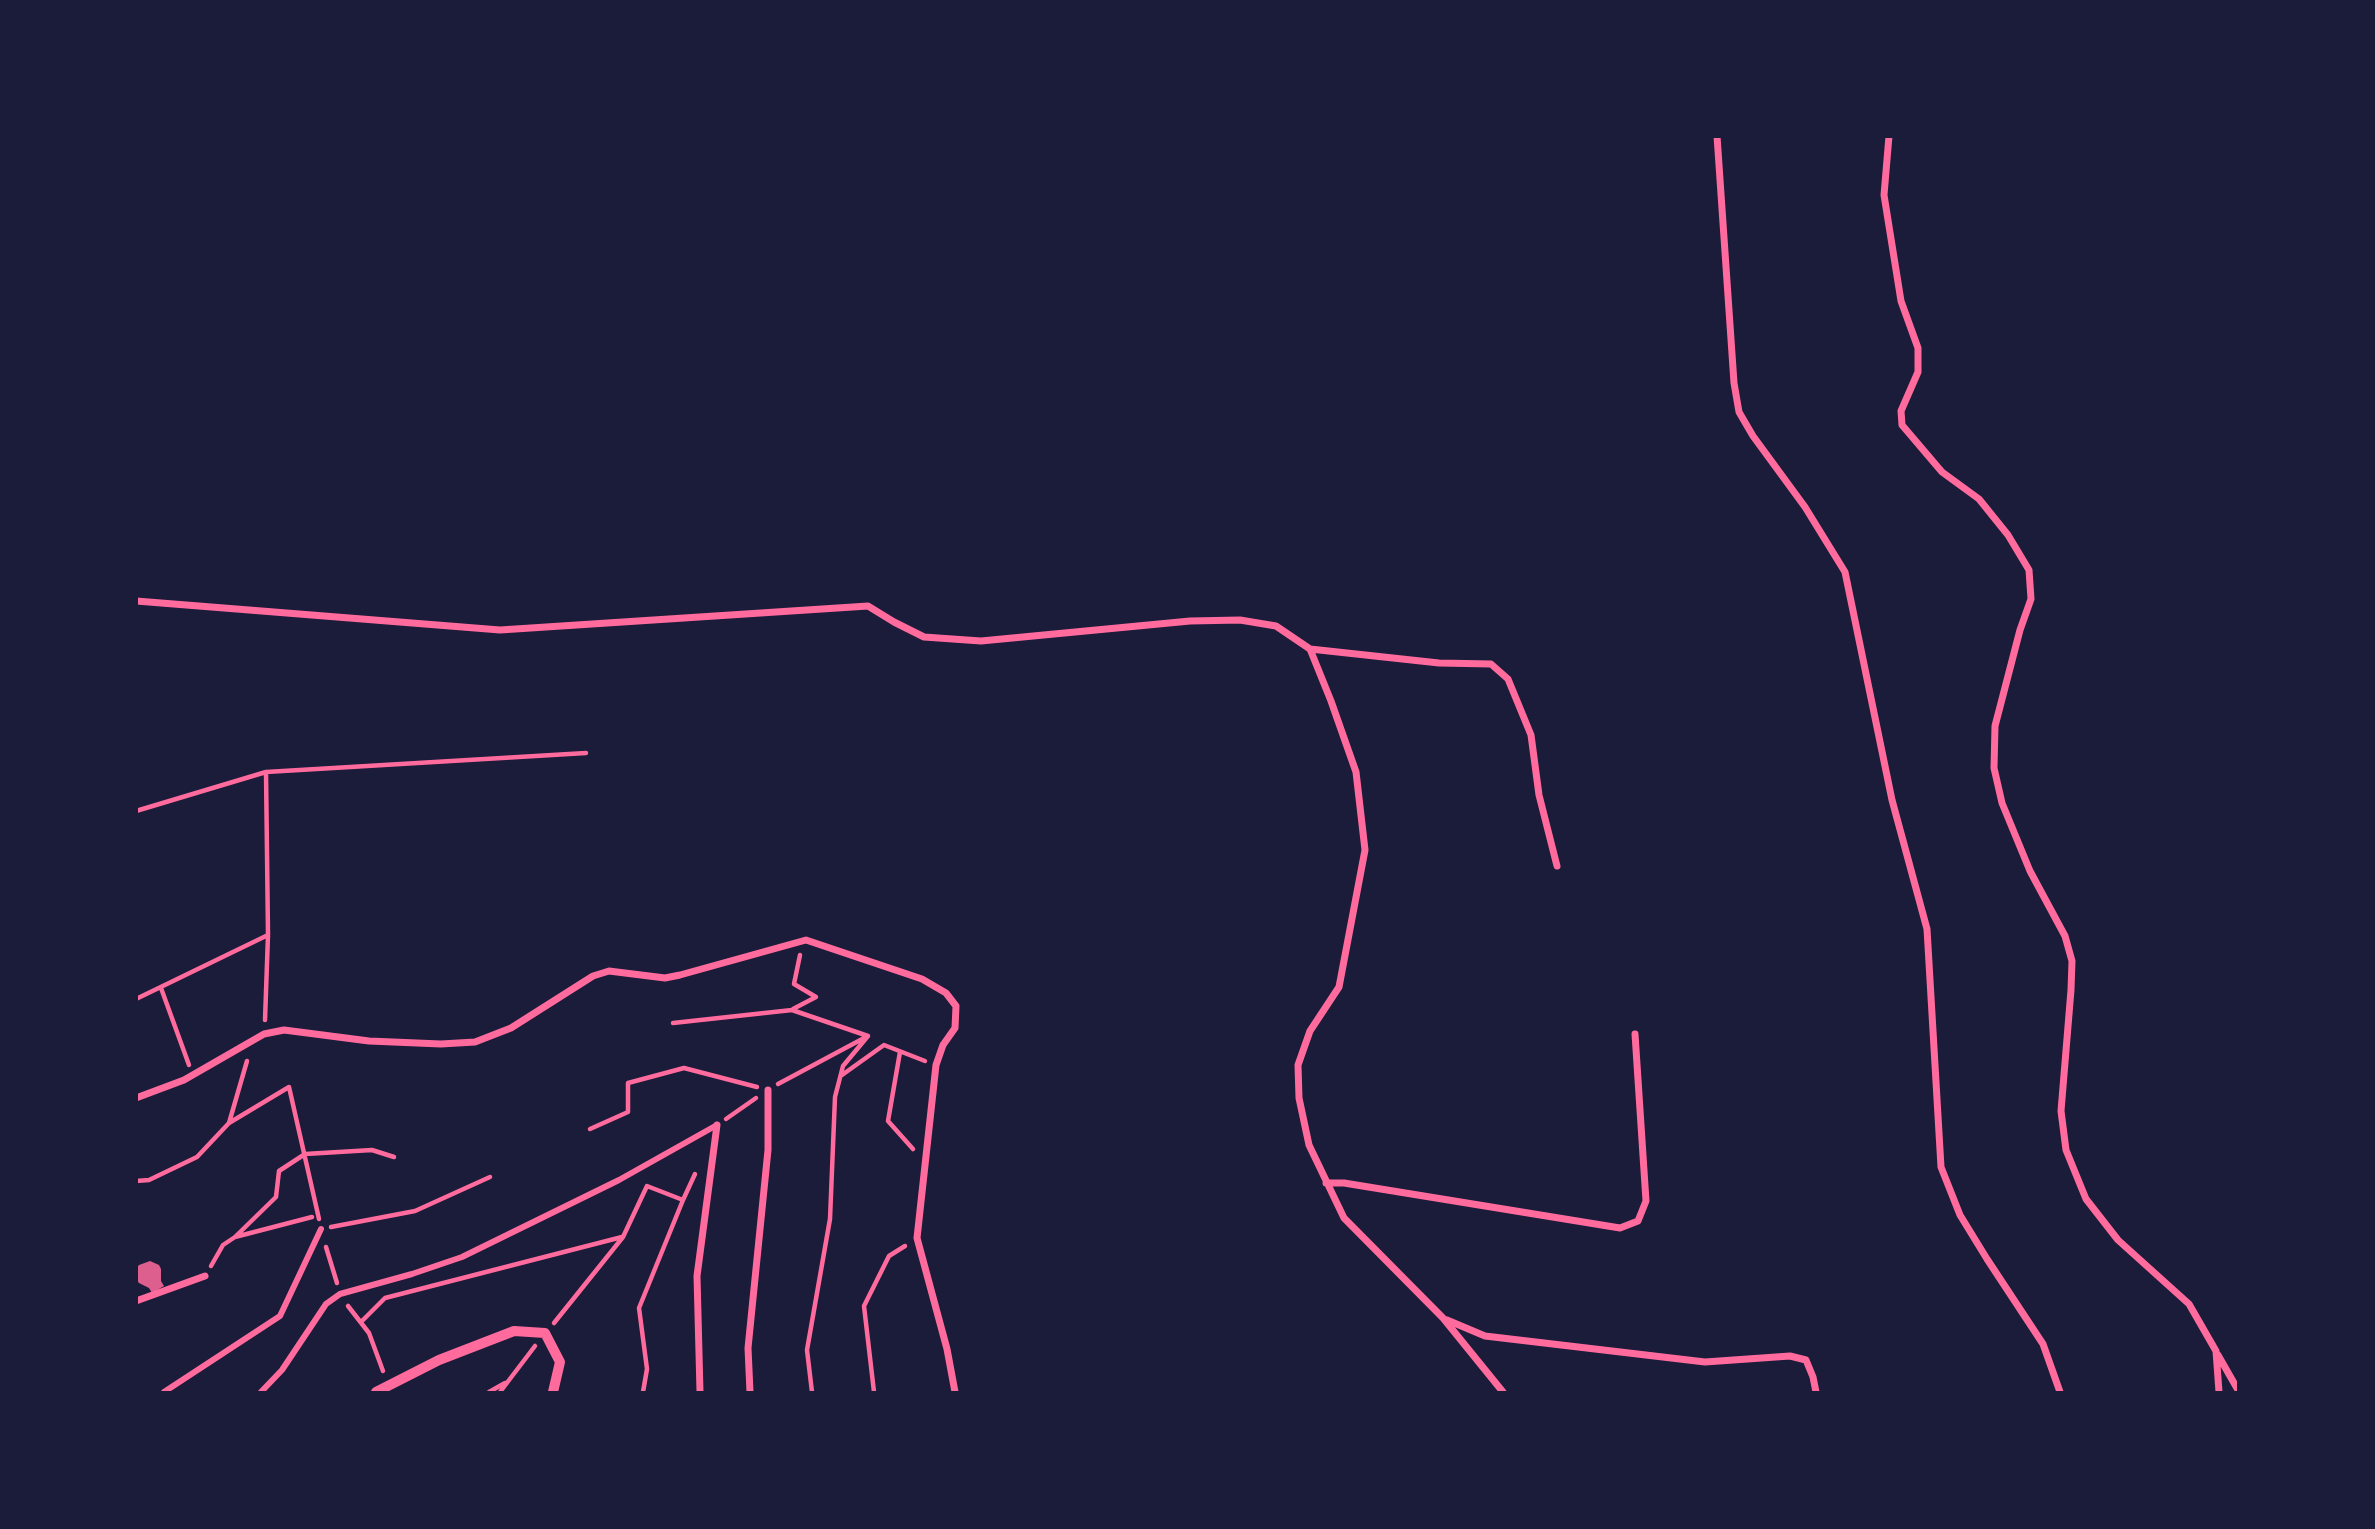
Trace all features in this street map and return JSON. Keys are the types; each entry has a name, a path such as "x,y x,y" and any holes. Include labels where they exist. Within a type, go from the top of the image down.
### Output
{"street":[{"path":"1717,136 1734,383 1739,412 1845,572 1892,800 1927,929 1941,1167 1960,1215 2043,1344 2060,1392"},
{"path":"1889,136 1884,195 1900,302 1918,348 1918,372 1901,411 1902,425 1942,472 1979,499 2008,535 2029,570 2031,599 2020,630 1995,726 1994,768 2002,803 2029,871 2065,936 2072,961 2061,1111 2066,1150 2086,1199 2118,1240 2189,1304 2238,1390"},
{"path":"136,601 500,630 868,606 924,637 981,641 1190,621 1240,620 1276,626 1310,649 1438,663 1491,664 1508,679 1531,735 1539,796 1557,866"},
{"path":"1310,649 1356,772 1365,850 1339,988 1310,1031 1298,1066 1299,1098 1307,1133 1326,1183 1344,1219 1443,1318 1503,1392"},
{"path":"136,1098 193,1075 264,1034 284,1030 369,1041 441,1044 475,1042 511,1028 593,976 609,971 665,978 806,940 922,979 946,993 957,1006 955,1028 943,1045 936,1065 917,1238 947,1349 955,1392"},
{"path":"1326,1183 1345,1183 1620,1228 1638,1221 1646,1201 1635,1034"},
{"path":"750,1392 748,1348 768,1150 768,1090"},
{"path":"261,1392 282,1370 326,1304 340,1294 462,1257 618,1180 717,1125"},
{"path":"700,1392 697,1276 717,1125"},
{"path":"164,1392 279,1316 321,1229"},
{"path":"136,1301 205,1276"},
{"path":"1443,1318 1485,1336 1705,1362 1790,1356 1806,1360 1816,1392"},
{"path":"376,1392 439,1360 514,1331 545,1333 560,1363 553,1392"},
{"path":"2216,1351 2219,1392"}],"path":[{"path":"136,811 266,772 586,753"},
{"path":"264,1034 268,935 266,772"},
{"path":"136,999 268,935"},
{"path":"673,1023 792,1010 816,997 794,984 803,941"},
{"path":"161,988 193,1075"},
{"path":"792,1010 868,1036"},
{"path":"811,1392 807,1350 830,1219 835,1097 843,1066 868,1036"},
{"path":"717,1125 768,1090 868,1036"},
{"path":"841,1076 884,1045 936,1065"},
{"path":"900,1052 888,1121 925,1163"},
{"path":"229,1123 247,1060"},
{"path":"590,1129 628,1112 628,1083 684,1068 768,1090"},
{"path":"136,1181 149,1180 197,1157 229,1123 289,1087 314,1196"},
{"path":"205,1276 223,1245 276,1197 279,1171 304,1154 372,1150 394,1157"},
{"path":"643,1392 647,1369 639,1308 700,1162"},
{"path":"321,1229 415,1211 489,1177"},
{"path":"499,1392 623,1237 647,1186 683,1200"},
{"path":"234,1237 318,1216"},
{"path":"360,1322 385,1298 623,1237"},
{"path":"874,1392 864,1306 889,1256 917,1238"},
{"path":"489,1392 509,1380"}],"building":[{"path":"150,1261 159,1265 164,1286 152,1293 136,1279 139,1265"}]}
